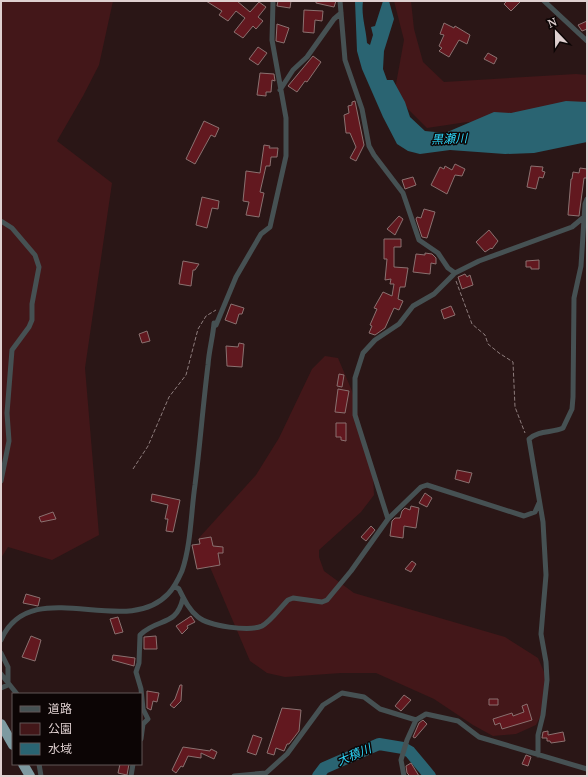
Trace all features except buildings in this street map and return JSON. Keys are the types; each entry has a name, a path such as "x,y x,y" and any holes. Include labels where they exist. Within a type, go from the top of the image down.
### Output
{"highway":[{"path":"1,724 12,744"},
{"path":"24,765 30,776"}],"street":[{"path":"1,640 4,633 13,623 24,615 34,611 62,608 134,611 157,603 174,586 182,570 188,542 214,323 216,325 236,277 261,234 270,227 286,156 286,118 272,40 272,1"},
{"path":"340,1 346,65 362,109 369,146 374,156 402,193 419,240 438,253 454,274"},
{"path":"544,1 587,41"},
{"path":"280,90 293,70 307,57 334,19 341,14"},
{"path":"538,756 538,735 543,715 547,680 546,662 541,634 546,575 543,522 529,438 541,432 556,432 563,428 572,409 574,298 581,266 584,217 587,199"},
{"path":"388,519 355,415 355,378 363,353 371,343 399,324 413,306 434,294 454,274 479,260 572,226 584,217"},
{"path":"1,221 12,228 35,255 39,267 32,304 32,320 29,327 12,350 7,414 9,441 1,481"},
{"path":"174,586 179,589 183,598 199,618 219,625 255,629 263,625 288,600 293,598 316,602 327,600 351,571 388,519 417,489 427,485 524,516 535,512 540,502"},
{"path":"141,693 136,672 139,663 140,636 145,630 171,619 178,614 183,598"},
{"path":"1,653 8,667 8,684"},
{"path":"1,674 16,693"},
{"path":"1,688 8,684"},
{"path":"234,776 266,773 287,754 323,705 342,693 364,697 380,709 416,720"},
{"path":"142,699 143,709 148,719 143,724 142,732"},
{"path":"404,776 401,760 403,752 416,720 426,714 458,721 478,737 587,770"},
{"path":"39,765 39,773 41,776"},
{"path":"132,776 133,765"}],"path":[{"path":"454,274 472,324 485,335 488,344 499,354 513,362 514,407 524,433 529,438"},
{"path":"133,469 148,446 169,397 186,375 198,329 210,313 222,308"}],"green space":[{"path":"1,1 113,1 99,65 57,141 112,183 85,368 99,535 52,560 8,547 1,558"},
{"path":"394,1 411,1 414,29 423,62 444,82 576,74 587,75 587,106 508,123 467,122 427,128 394,95 404,40"},
{"path":"325,356 338,358 352,391 373,475 374,495 361,512 319,550 319,557 324,571 354,593 505,637 538,658 548,681 546,705 536,725 516,734 493,736 473,725 434,699 376,673 341,673 285,677 267,673 250,661 198,539 256,475 279,438 312,369"}],"water":[{"name":"黒瀬川","path":"355,1 363,1 363,17 367,43 370,45 373,35 371,27 375,26 383,1 389,1 394,19 384,51 383,69 387,80 393,80 405,102 410,117 425,131 445,133 494,112 511,113 566,101 587,102 587,142 534,153 505,154 450,150 420,154 408,151 397,144 383,117 362,69 357,51"}],"waterway":[{"name":"大積川","path":"318,776 324,768 379,744 403,748 410,752 430,776"}]}
